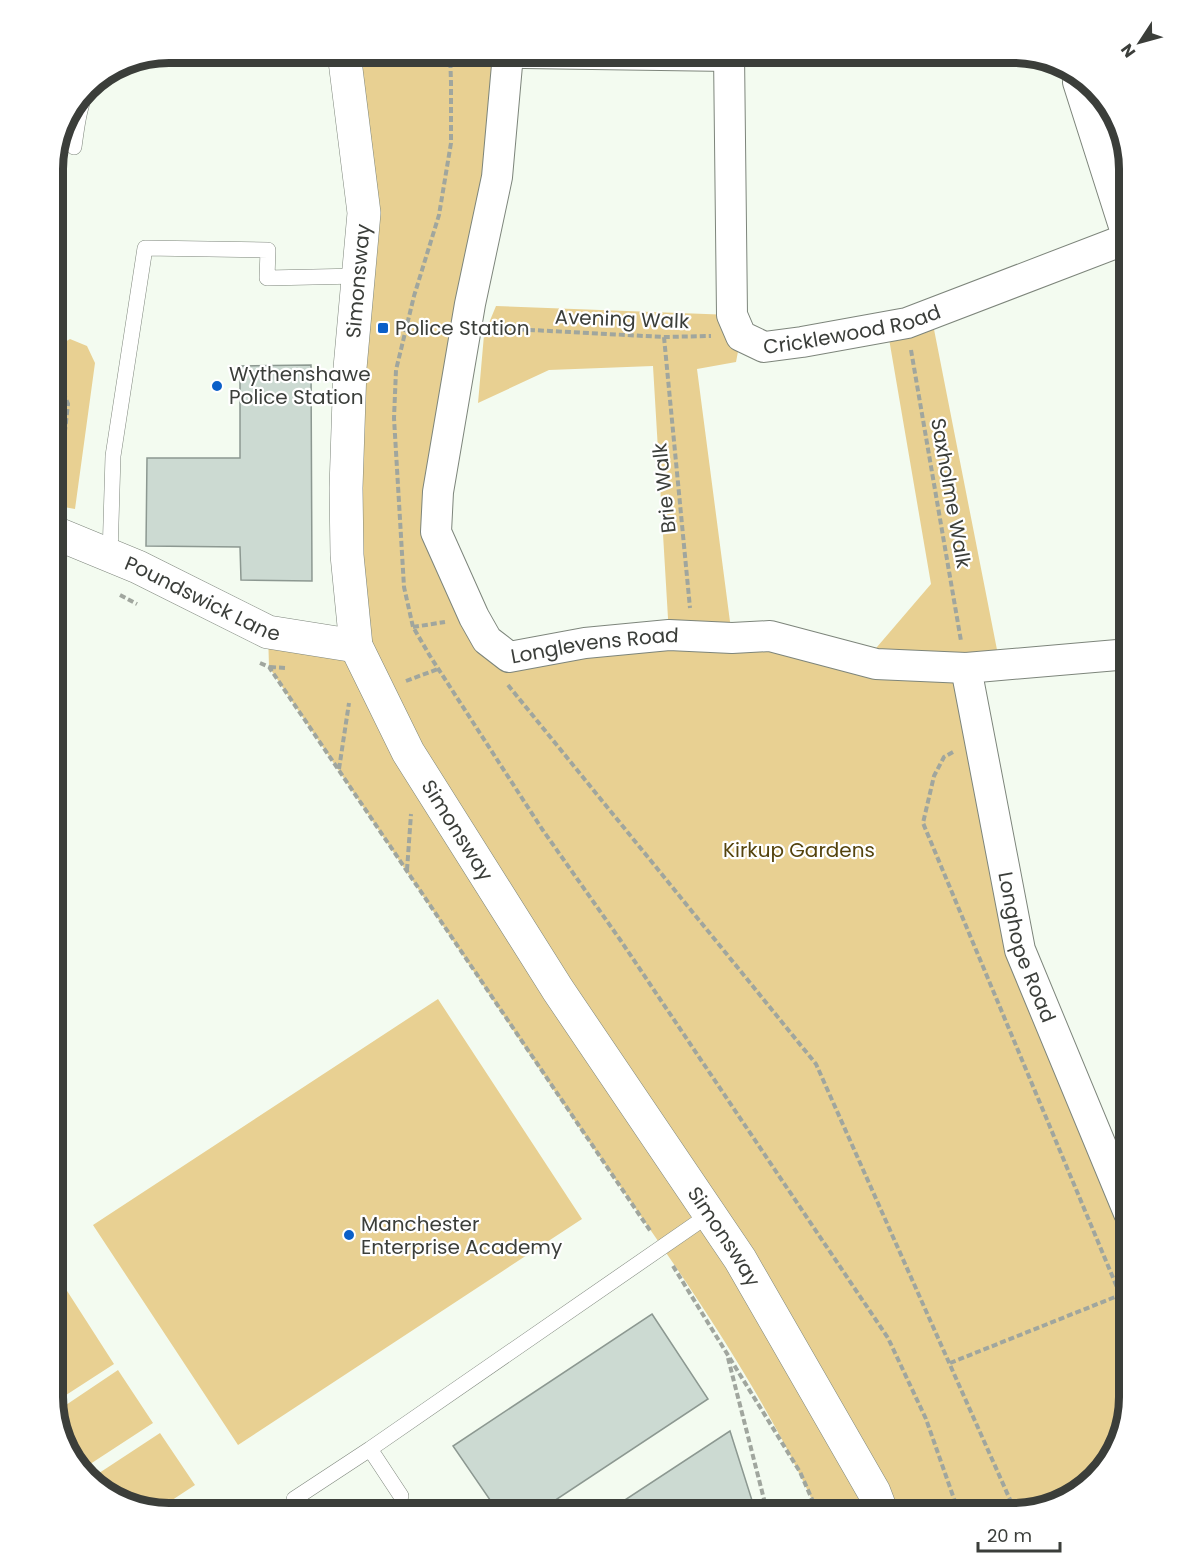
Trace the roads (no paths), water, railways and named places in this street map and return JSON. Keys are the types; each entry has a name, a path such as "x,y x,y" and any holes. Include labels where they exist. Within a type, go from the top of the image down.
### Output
{"street":[{"name":"Simonsway","path":"345,63 364,213 350,368 346,488 347,555 356,646 414,762 558,990 740,1259 874,1492 878,1503"},
{"name":"Longlevens Road","path":"508,63 497,177 466,327 438,492 435,532 487,640 509,657 585,643 669,635 732,638 770,636 876,664 966,668 1119,655"},
{"name":"Cricklewood Road","path":"729,63 732,315 741,336 764,347 907,323 1119,243"},
{"path":"1079,86 1119,208"},
{"name":"Poundswick Lane","path":"63,536 138,567 268,632 356,646"},
{"name":"Longhope Road","path":"966,668 1020,950 1119,1187"}],"lane":[{"path":"74,147 80,112"},
{"path":"110,556 114,456 145,248 268,250 267,278 359,276"},
{"path":"294,1499 710,1214"},
{"path":"370,1449 401,1496"}],"place":[{"name":"Police Station","path":"383,328"},
{"name":"Wythenshawe Police Station","path":"217,386"},
{"name":"Manchester Enterprise Academy","path":"349,1235"}],"park label":[{"name":"Kirkup Gardens","path":"799,850"}]}
